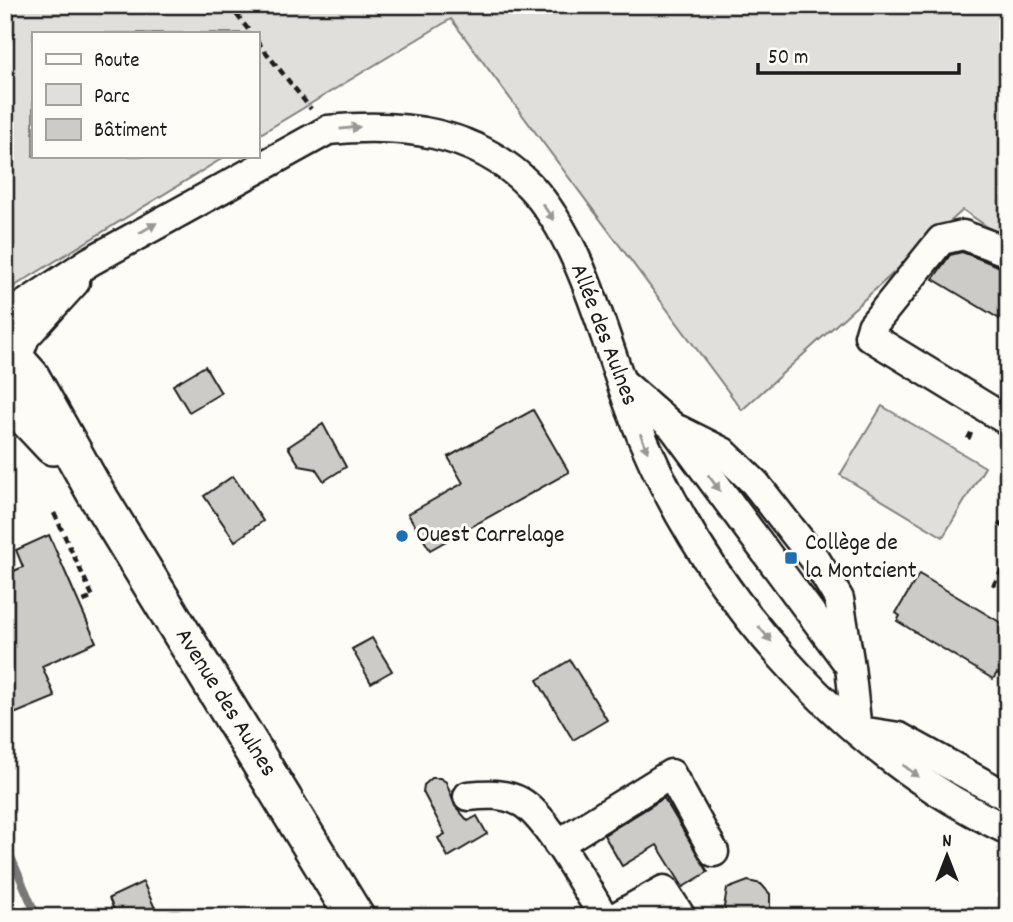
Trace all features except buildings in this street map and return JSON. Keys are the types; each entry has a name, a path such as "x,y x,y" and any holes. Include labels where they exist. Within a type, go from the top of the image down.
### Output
{"main road":[{"path":"11,355 30,376 94,490"},
{"path":"5,396 94,490"},
{"name":"Avenue des Aulnes","path":"94,490 355,917"}],"street":[{"name":"Allée des Aulnes","path":"5,318 89,262 328,130 372,126 432,131 464,141 501,163 529,186 562,232 579,267 649,457 695,540 743,608 795,670 857,730 925,782 1008,830"},
{"path":"1008,252 998,245 963,235 941,240 872,326 869,336 1008,421"},
{"name":"Allée des Aulnes","path":"11,355 67,292 89,262"},
{"path":"619,379 673,427 723,452 755,483 817,562 839,599 857,730 899,737 1008,797"},
{"path":"558,844 671,774 714,852"},
{"path":"468,796 496,793 523,802 558,844 604,917"},
{"path":"617,917 664,890 681,917"}],"path":[{"path":"229,5 250,32"},
{"path":"259,44 328,130"},
{"path":"54,513 93,597 79,603"},
{"path":"998,523 1008,529"},
{"path":"993,586 1008,561"}],"green space":[{"path":"5,5 1008,5 1008,241 963,210 742,410 451,19 259,135 259,32 32,32 32,158 223,158 5,292"},
{"path":"882,406 985,467 943,537 840,475"}],"waterway":[{"path":"5,843 37,917"}],"place":[{"name":"Ouest Carrelage","path":"402,536"},
{"name":"Collège de la Montcient","path":"791,558"}]}
